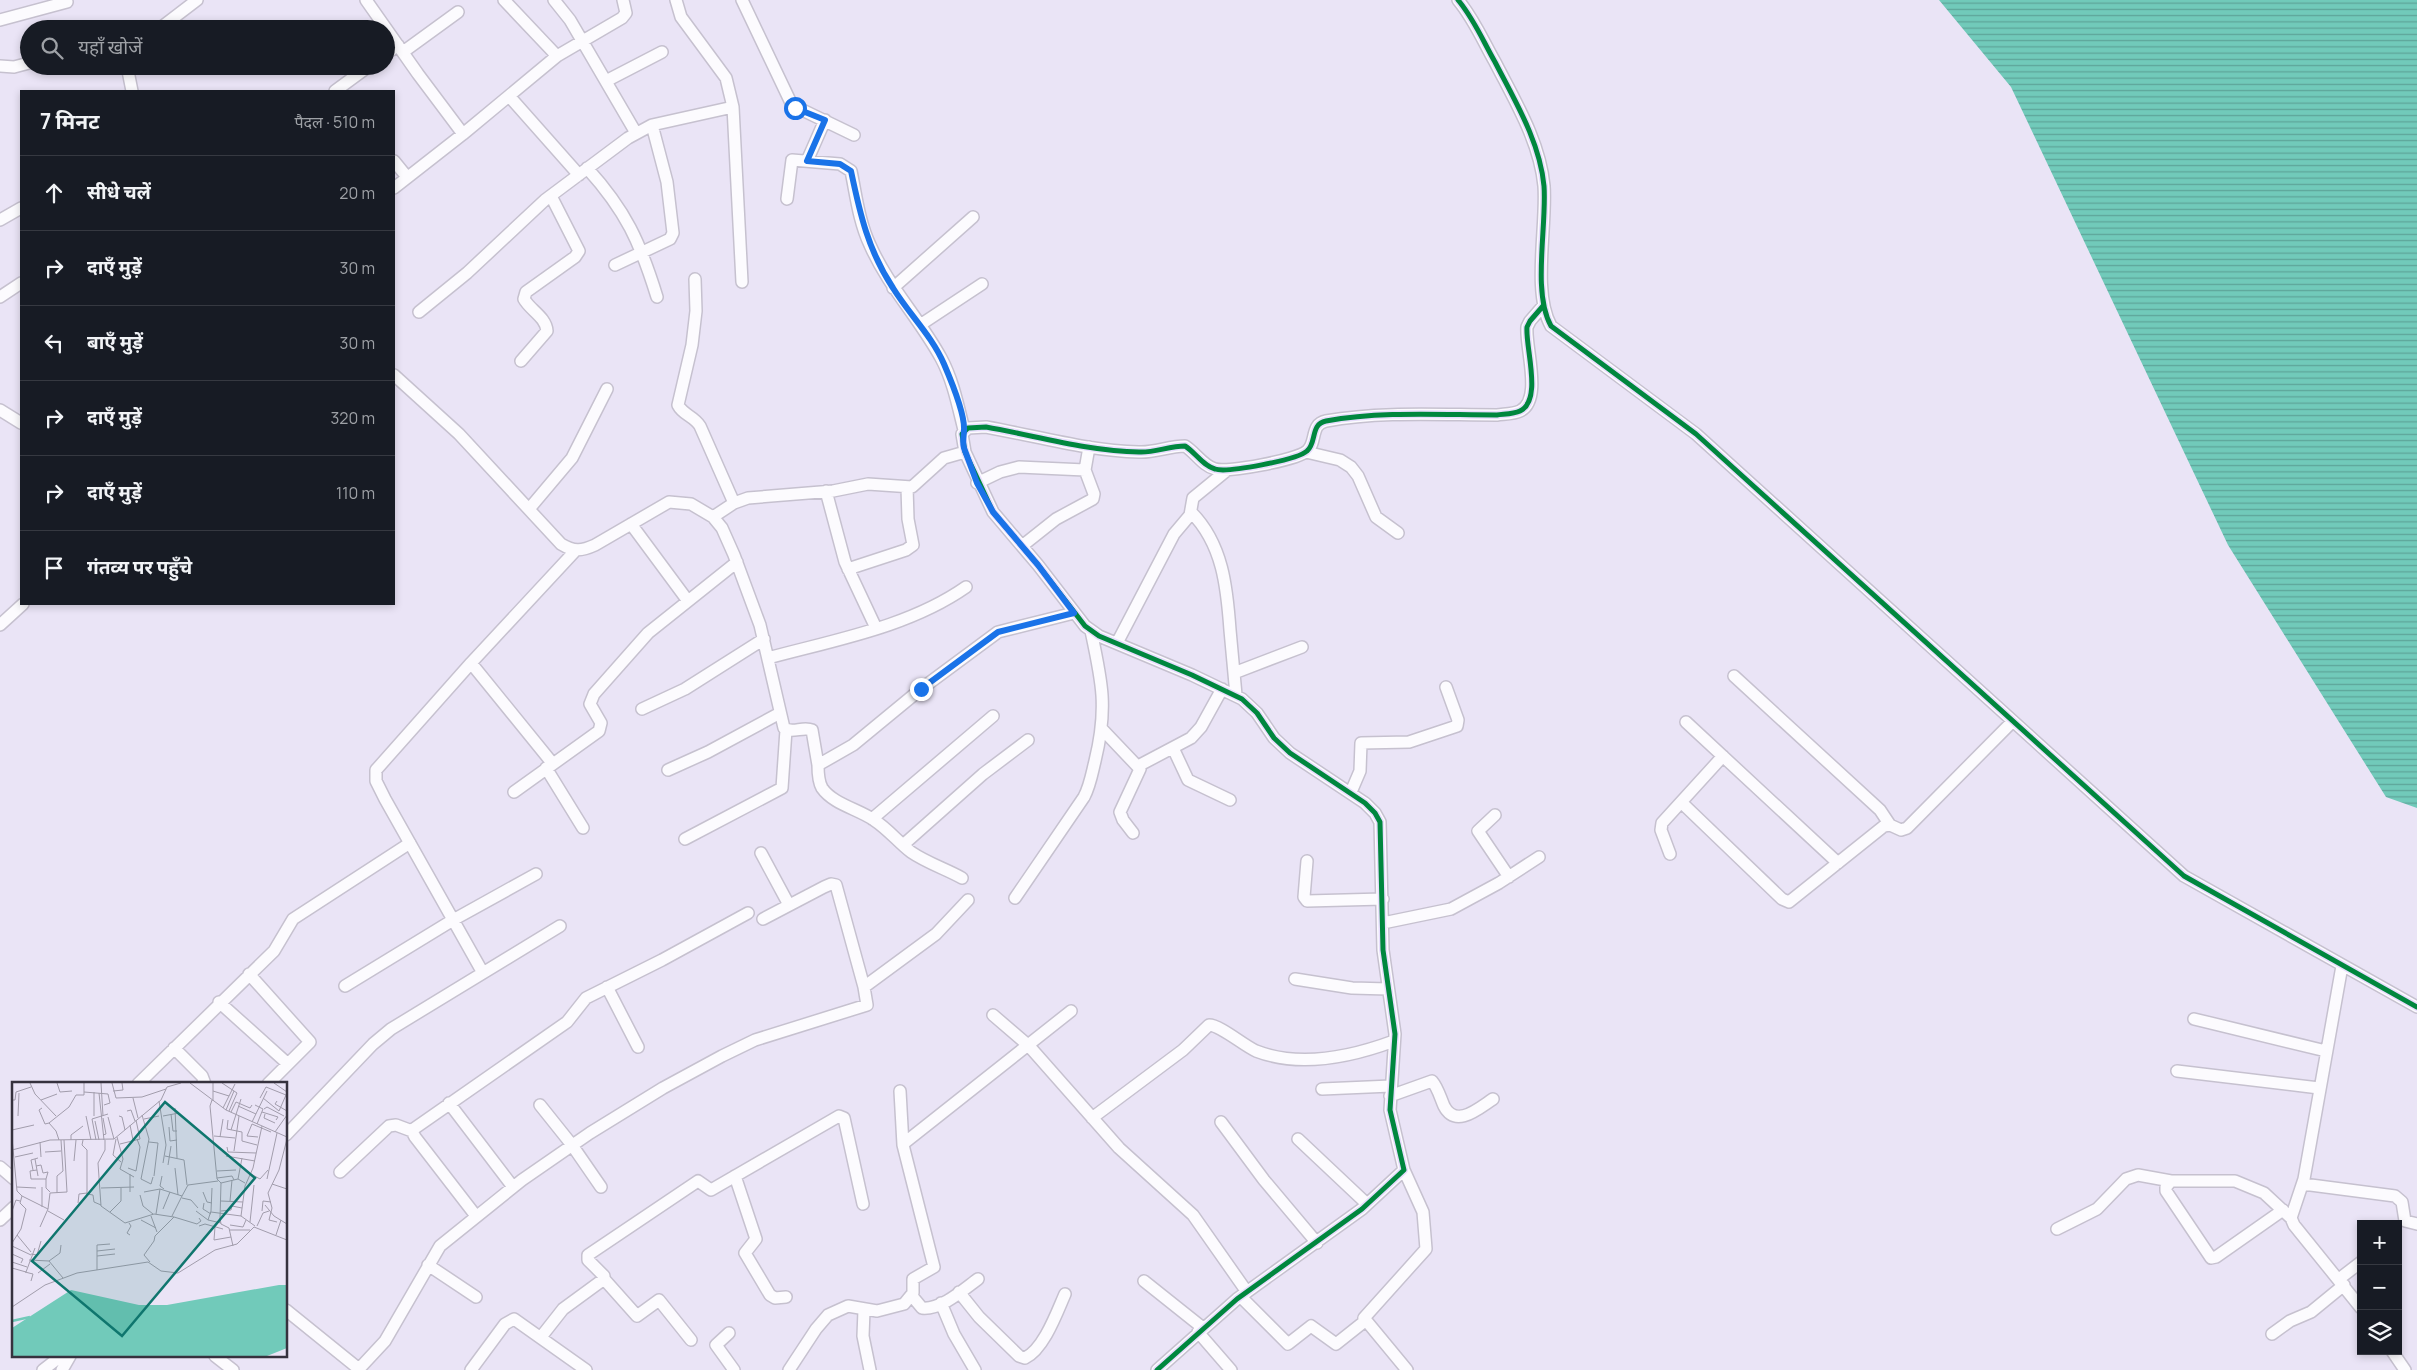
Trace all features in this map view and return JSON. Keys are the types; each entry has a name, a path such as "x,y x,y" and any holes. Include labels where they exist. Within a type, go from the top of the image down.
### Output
{"street":[{"path":"171,20 197,0"},
{"path":"366,0 380,20"},
{"path":"504,0 557,56"},
{"path":"554,0 582,40 636,133"},
{"path":"395,187 557,56 622,18 626,13 623,0"},
{"path":"676,0 681,17 723,73 733,107 742,282"},
{"path":"742,0 792,105 854,135"},
{"path":"1458,0 1469,13 1512,95 1533,142 1541,166 1544,187 1543,306 1546,316 1557,332 1696,434 2184,876 2417,1007"},
{"path":"0,20 67,2"},
{"path":"395,51 458,12"},
{"path":"395,41 463,134"},
{"path":"606,81 662,52"},
{"path":"0,66 20,65"},
{"path":"129,75 132,90"},
{"path":"336,90 357,75"},
{"path":"509,96 616,203 643,252 657,297"},
{"path":"419,312 467,273 550,196 636,133 652,126 733,107"},
{"path":"807,161 825,120"},
{"path":"615,265 670,239 673,233 667,182 652,126"},
{"path":"787,199 791,161 840,164 851,171 863,228 893,288 944,362 954,390 964,430 962,439 965,452 977,483 993,512 1074,613 1091,631 1236,696 1258,713 1274,738 1290,753 1351,792 1375,813 1380,822 1384,957 1394,1041 1391,1091 1393,1129 1404,1170 1423,1212 1426,1249 1392,1289 1366,1315 1364,1321 1336,1344 1311,1326 1288,1344 1244,1294 1193,1215 1148,1176 1092,1118 1029,1046 993,1015"},
{"path":"395,163 407,177"},
{"path":"521,361 547,331 546,323 524,299 526,292 575,257 579,251 550,196"},
{"path":"0,220 20,209"},
{"path":"893,288 973,218"},
{"path":"695,279 696,311 692,345 678,405 683,412 696,420 700,426 734,503"},
{"path":"0,296 20,284"},
{"path":"920,325 982,284"},
{"path":"1306,452 1311,446 1316,428 1324,422 1390,416 1497,415 1524,409 1529,402 1531,385 1527,327 1543,306"},
{"path":"395,375 459,434 561,544 576,550"},
{"path":"529,509 572,458 606,389"},
{"path":"0,410 20,422"},
{"path":"964,430 986,426 1090,447 1145,452 1185,446 1209,466 1226,471 1270,463 1306,452 1340,460 1351,467 1358,476 1376,516 1398,533"},
{"path":"1022,546 1056,519 1093,499 1094,494 1085,470 1090,447"},
{"path":"714,517 734,503 748,498 826,491 868,484 907,487 917,484 944,458 965,452"},
{"path":"977,483 1000,472 1019,467 1085,470"},
{"path":"1117,643 1174,534 1192,512 1195,495 1226,471"},
{"path":"848,569 906,550 913,545 908,519 907,487"},
{"path":"826,491 848,569 876,628"},
{"path":"483,973 376,781 376,770 471,663 576,550 595,544 669,502 691,504 714,517 722,528 737,562 764,639 780,712 786,730 782,788 685,839"},
{"path":"1192,512 1207,529 1221,566 1229,608 1236,696"},
{"path":"631,524 688,601"},
{"path":"514,792 599,731 601,723 590,704 594,694 638,642 737,562"},
{"path":"768,658 876,628 936,606 966,587"},
{"path":"0,625 22,605"},
{"path":"818,765 853,745 928,683 998,632 1074,613"},
{"path":"1015,898 1086,792 1102,728 1104,711 1102,683 1091,631"},
{"path":"642,709 685,689 764,639"},
{"path":"1234,672 1302,647"},
{"path":"471,663 549,766 583,828"},
{"path":"1734,676 1880,810 1890,825 1901,830 1909,826 2013,721"},
{"path":"1351,792 1360,771 1361,743 1410,742 1457,726 1458,720 1446,687"},
{"path":"1138,766 1195,735 1222,689"},
{"path":"668,770 708,752 780,712"},
{"path":"872,818 993,716"},
{"path":"1686,722 1838,863"},
{"path":"1102,728 1138,766 1140,773 1120,812 1123,820 1133,833"},
{"path":"786,730 812,730 818,765 818,778 825,791 850,808 872,818 920,858 962,878"},
{"path":"903,845 983,774 1028,740"},
{"path":"1173,748 1188,780 1230,800"},
{"path":"1670,854 1661,826 1723,756"},
{"path":"1681,802 1786,901 1793,899 1884,826 1890,825"},
{"path":"1495,815 1478,831 1508,877"},
{"path":"140,1082 219,1002 274,950 297,916 410,843"},
{"path":"761,853 789,905"},
{"path":"1383,923 1451,909 1508,877 1539,856"},
{"path":"1307,861 1304,897 1307,901 1383,899"},
{"path":"345,986 453,920 536,874"},
{"path":"288,1312 358,1369 384,1341 428,1265 447,1239 513,1187 572,1145 663,1088 738,1048 787,1030 864,1007 868,1002 836,885 824,886 763,919"},
{"path":"864,987 936,934 968,900"},
{"path":"412,1131 449,1103 567,1022 586,998 662,960 748,913"},
{"path":"288,1133 381,1037 560,926"},
{"path":"2171,1181 2166,1187 2166,1191 2211,1258 2216,1258 2287,1214 2303,1184 2342,966"},
{"path":"249,974 309,1040 309,1044 270,1082"},
{"path":"1295,979 1352,988 1388,989"},
{"path":"607,987 638,1047"},
{"path":"219,1002 288,1064"},
{"path":"904,1144 1071,1011"},
{"path":"2194,1018 2326,1051"},
{"path":"1092,1118 1183,1050 1209,1025 1216,1026 1237,1042 1256,1051 1288,1060 1354,1054 1394,1041"},
{"path":"174,1048 202,1076 204,1082"},
{"path":"2177,1071 2319,1088"},
{"path":"1322,1089 1391,1091 1432,1081 1447,1110 1455,1116 1462,1117 1493,1099"},
{"path":"789,1370 816,1329 828,1315 848,1306 877,1311 904,1304 912,1296 914,1277 932,1269 934,1265 904,1144 900,1091"},
{"path":"449,1103 513,1187"},
{"path":"540,1105 572,1145 601,1187"},
{"path":"691,1340 659,1300 637,1316 604,1279 604,1276 588,1260 588,1255 698,1180 711,1190 836,1117 842,1116 848,1133 863,1204"},
{"path":"1221,1122 1264,1180 1317,1244"},
{"path":"340,1172 389,1126 396,1125 412,1131 476,1216"},
{"path":"1298,1139 1367,1204"},
{"path":"0,1167 12,1177"},
{"path":"1157,1370 1244,1294 1317,1244 1367,1204 1404,1170"},
{"path":"735,1176 756,1239 746,1249 745,1253 770,1295 775,1298 786,1297"},
{"path":"2057,1229 2097,1209 2133,1176 2171,1181 2235,1181 2264,1193 2287,1214 2357,1303"},
{"path":"2303,1184 2396,1196 2402,1202 2407,1225"},
{"path":"0,1220 12,1209"},
{"path":"428,1265 476,1297"},
{"path":"2272,1334 2290,1321 2311,1312 2358,1265"},
{"path":"541,1337 569,1304 604,1279"},
{"path":"912,1296 922,1308 941,1303 978,1279"},
{"path":"1144,1281 1201,1330 1231,1370"},
{"path":"959,1292 991,1329 1020,1356 1026,1358 1036,1350 1065,1294"},
{"path":"941,1303 954,1334 976,1370"},
{"path":"864,1310 863,1336 870,1370"},
{"path":"471,1370 509,1320 514,1319 582,1369"},
{"path":"1364,1321 1407,1370"},
{"path":"729,1333 716,1345 734,1370"},
{"path":"2395,1355 2405,1370"},
{"path":"43,1370 58,1358"},
{"path":"62,1370 69,1358"},
{"path":"217,1358 233,1370"}],"shaded area":[{"path":"1939,0 2417,0 2417,808 2386,797 2228,545 2011,87"}],"cycle path":[{"path":"1458,0 1474,22 1526,122 1542,170 1544,186 1541,258 1542,295 1545,312 1551,326 1696,434 2184,876 2417,1007"},
{"path":"1157,1370 1237,1299 1362,1209 1404,1170 1390,1110 1395,1034 1383,950 1380,822 1375,813 1365,803 1290,753 1274,738 1257,713 1242,699 1192,675 1099,636 1085,626 1038,565 993,512 965,452 962,434 968,428 986,427 1082,446 1120,451 1145,452 1185,446 1207,465 1222,470 1262,465 1301,455 1310,448 1318,426 1326,421 1390,415 1497,415 1515,413 1527,405 1531,396 1532,385 1527,327 1543,306"}],"route":[{"path":"795,108 825,120 807,161 840,164 851,171 863,228 869,244 893,288 944,362 954,390 964,430 962,434 964,448 977,483 987,502 999,520 1038,565 1074,613 998,632 986,639 921,689"}]}
